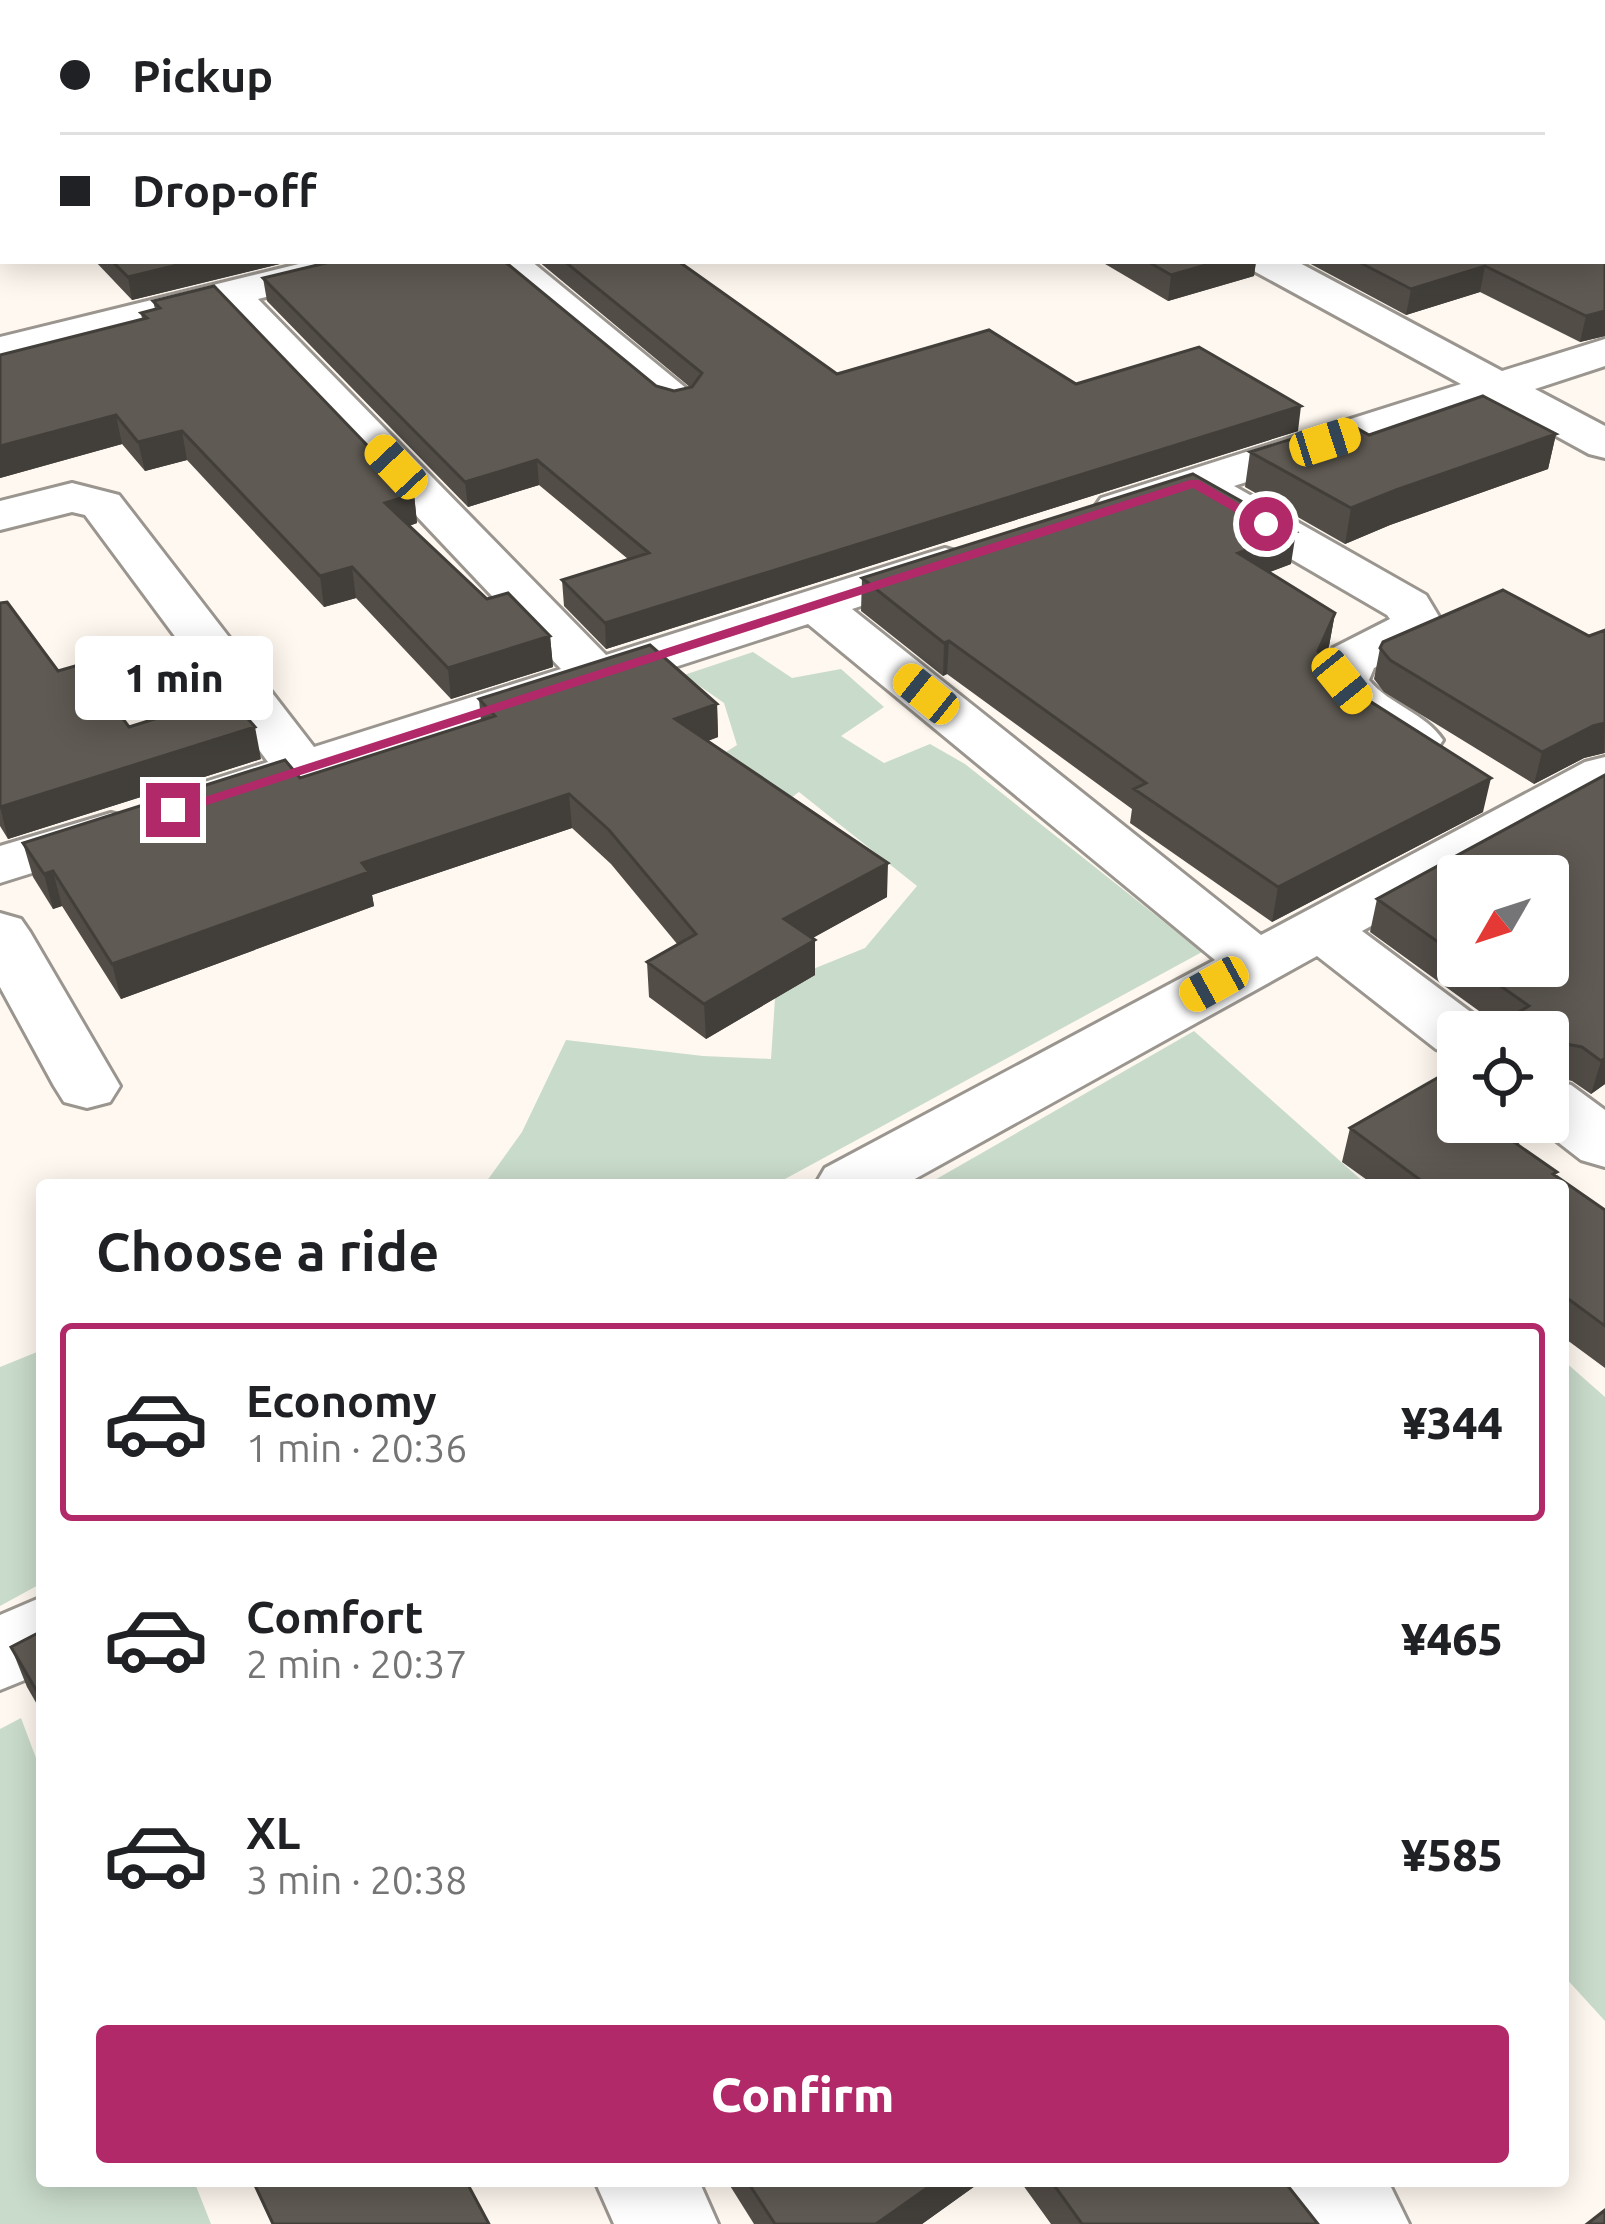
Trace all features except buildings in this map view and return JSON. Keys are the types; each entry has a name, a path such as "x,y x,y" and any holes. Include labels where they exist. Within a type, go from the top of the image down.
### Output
{"street":[{"path":"0,350 348,264"},
{"path":"510,264 676,398"},
{"path":"1272,264 1605,444"},
{"path":"230,294 596,675"},
{"path":"1083,519 1605,352"},
{"path":"1195,483 1408,606 1418,625 1352,659 1342,681 1362,706 1494,789"},
{"path":"0,516 72,497 101,505 302,769"},
{"path":"0,866 994,548"},
{"path":"816,604 1254,962"},
{"path":"860,1179 1317,927 1494,789 1600,782"},
{"path":"1317,927 1437,1018"},
{"path":"0,932 87,1086"},
{"path":"1569,1117 1605,1144"},
{"path":"0,1654 36,1635"},
{"path":"647,2187 668,2224"},
{"path":"1330,2187 1359,2224"}],"green space":[{"path":"753,652 792,678 841,669 884,707 841,736 884,763 930,744 965,764 1202,952 785,1179 488,1179 522,1132 566,1040 771,1059 776,984 865,948 917,886 799,792 724,847 646,803 737,745 724,703 684,675"},
{"path":"1194,1031 1360,1179 936,1179"},
{"path":"36,1352 36,1586 0,1606 0,1367"},
{"path":"1569,1365 1605,1397 1605,2021 1569,1982"},
{"path":"21,1718 36,1758 36,2187 196,2187 211,2224 0,2224 0,1729"}],"route":[{"path":"173,810 1195,483 1266,524"}]}
